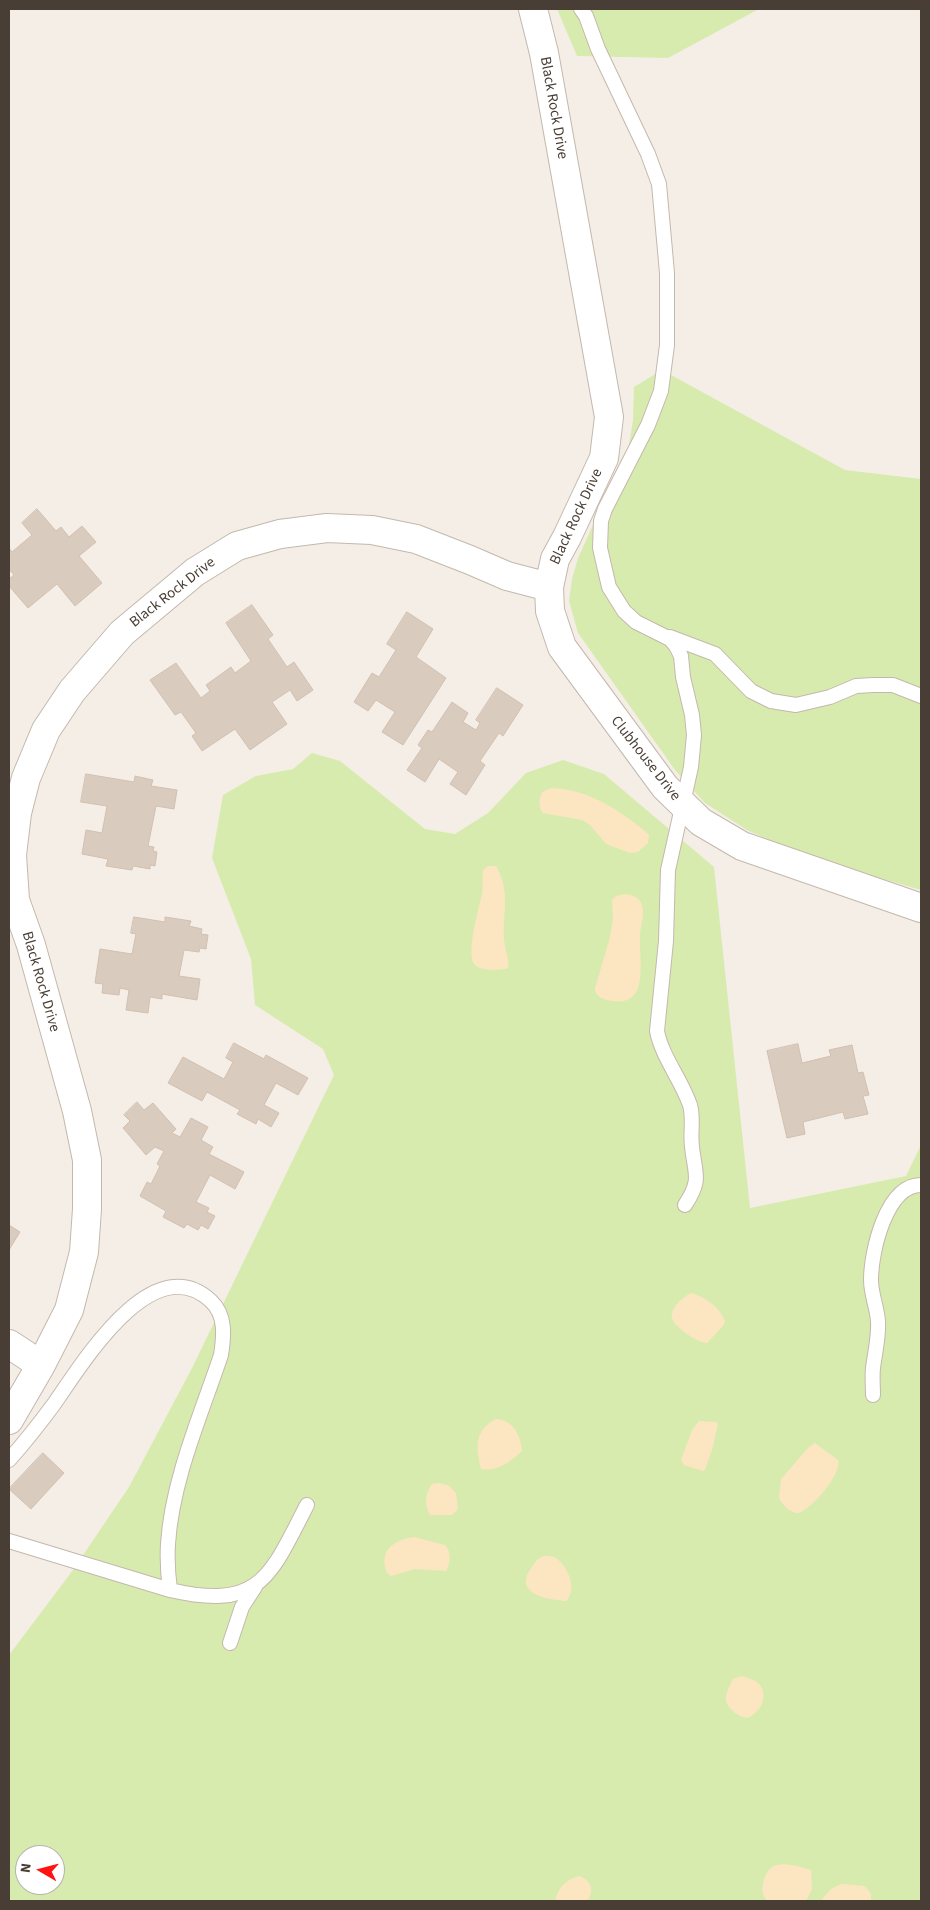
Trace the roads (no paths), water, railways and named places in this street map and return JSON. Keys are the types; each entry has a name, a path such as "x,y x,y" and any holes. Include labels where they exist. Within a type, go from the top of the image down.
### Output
{"street":[{"name":"Black Rock Drive","path":"9,1420 41,1365 69,1310 84,1252 87,1209 87,1160 77,1111 16,900 12,854 16,813 26,778 46,730 72,690 122,633 195,572 237,546 280,534 327,528 372,530 416,539 507,576 549,587 555,559 568,537 604,458 609,417 544,53 533,9"},
{"name":"Clubhouse Drive","path":"549,587 550,611 562,647 659,780 682,806 702,822 742,846 921,908"},
{"path":"9,1344 41,1365"}],"lane":[{"path":"584,11 598,49 648,154 659,184 667,273 667,345 661,391 648,425 605,509 601,521 600,536 609,587 624,611 636,622 715,654 751,691 772,701 796,705 830,697 856,686 874,684 893,685 921,696"},
{"path":"662,634 670,639 681,656 683,677 692,715 694,751 668,870 666,941 657,1031 659,1042 676,1072 692,1112 692,1147 698,1176 692,1194 685,1205"},
{"path":"873,1395 873,1371 878,1321 871,1282 879,1236 883,1222 897,1196 906,1188 921,1185"},
{"path":"9,1460 31,1436 92,1352 131,1307 147,1295 163,1288 178,1287 194,1290 205,1295 216,1306 223,1323 224,1338 177,1493 168,1543 167,1565 170,1590"},
{"path":"232,1612 249,1589 269,1573 282,1553 307,1505"},
{"path":"9,1541 193,1596 219,1596 249,1589"},
{"path":"219,1596 231,1606 230,1643 249,1589"}]}
